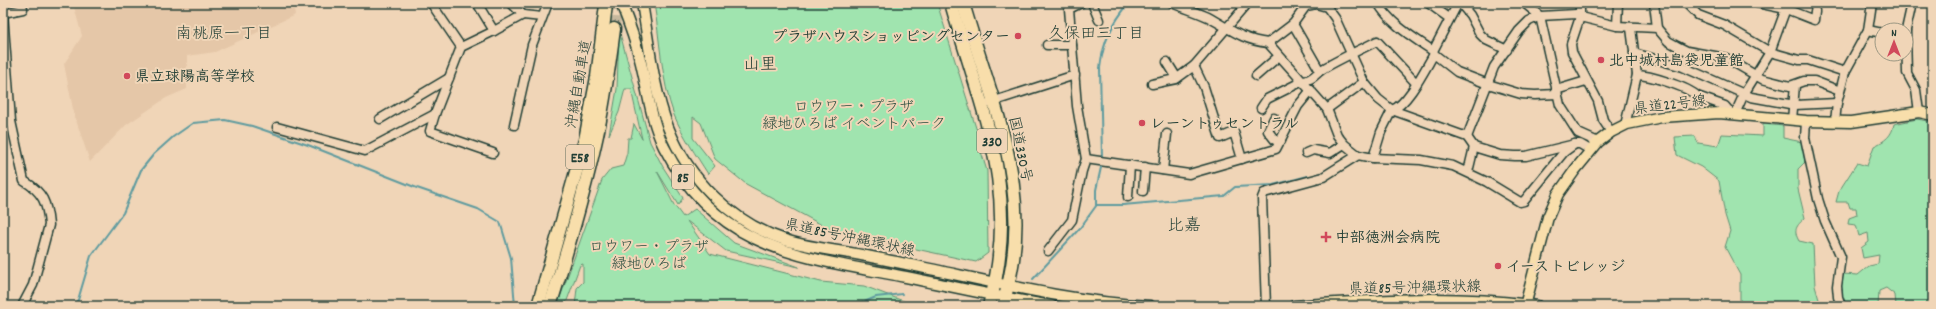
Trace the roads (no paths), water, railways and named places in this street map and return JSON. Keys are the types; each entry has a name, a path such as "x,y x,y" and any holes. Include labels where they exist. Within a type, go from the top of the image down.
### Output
{"highway":[{"name":"国道330号","path":"951,3 982,105 995,155 1002,206 1002,232 991,301"},
{"name":"国道330号","path":"963,3 1008,150 1014,189 1015,233 1008,286 1003,302"},
{"name":"沖縄自動車道","path":"538,306 585,140 597,77 606,5"},
{"name":"沖縄自動車道","path":"550,306 582,198 596,142 608,78 614,29"}],"main road":[{"name":"県道85号沖縄環状線","path":"621,3 639,53 651,110 661,141 692,189 704,203 727,223 755,239 798,256 991,301 1052,306"},
{"name":"県道85号沖縄環状線","path":"642,3 657,87 668,127 677,146 692,170 711,194 727,208 759,229 792,242 1008,286 1091,300 1150,306"},
{"name":"県道22号線","path":"1525,305 1552,206 1566,182 1590,150 1611,132 1627,124 1662,117 1733,114 1806,121 1851,122 1919,112 1933,114"},
{"name":"県道85号沖縄環状線","path":"1294,306 1419,299 1447,299 1537,306"}],"street":[{"path":"22,3 23,9 3,13 11,121 24,181 34,186 40,193 48,217 49,225 33,285 22,306"},
{"path":"432,3 461,47"},
{"path":"477,3 494,31"},
{"path":"511,3 523,15"},
{"path":"514,124 532,45 548,3"},
{"path":"1092,3 1099,20"},
{"path":"1172,3 1208,17 1226,29 1253,41 1268,43 1327,109 1337,135 1344,144 1358,154 1372,158 1421,160 1453,166 1495,186 1520,202 1524,201 1559,158 1575,144"},
{"path":"1152,84 1162,83 1177,78 1194,66 1226,29 1230,22 1248,3"},
{"path":"1297,3 1306,6 1316,4 1330,5 1364,82 1378,99 1392,110 1468,137 1474,147 1500,155 1526,156 1575,144 1580,144 1590,150"},
{"path":"1378,3 1383,12 1397,26 1434,52 1458,72 1488,84 1521,94 1535,95 1557,92 1586,81"},
{"path":"1428,3 1449,18"},
{"path":"1372,158 1381,132 1392,110 1398,108 1416,83 1434,52 1449,18 1459,3 1470,15 1480,34 1486,40 1506,50"},
{"path":"1524,3 1540,16 1557,92 1563,111 1578,133 1598,142"},
{"path":"1580,3 1580,17 1576,25 1571,44 1572,52 1586,81 1598,101 1602,120 1611,132"},
{"path":"1617,26 1618,3"},
{"path":"1654,3 1657,28 1668,41 1687,51 1726,58 1762,79 1775,84 1795,85 1804,81 1814,81 1840,91"},
{"path":"1686,3 1698,14 1724,25 1770,52 1799,60 1808,60 1845,72"},
{"path":"1757,3 1787,6 1814,20 1815,11"},
{"path":"1835,122 1837,103 1845,72 1868,30 1872,3"},
{"path":"1908,22 1912,3"},
{"path":"1048,251 1072,220 1082,171 1086,159 1077,106 1068,9 1077,4"},
{"path":"1268,43 1293,24 1306,6"},
{"path":"1637,75 1688,90 1696,96 1725,106 1733,114 1770,52 1787,6"},
{"path":"1468,137 1494,67 1519,31 1528,21 1540,16 1576,14 1580,17 1617,26 1631,28 1657,28"},
{"path":"493,153 430,131 435,114 461,47 523,15 542,17"},
{"path":"1293,24 1320,71"},
{"path":"1627,124 1626,121 1637,75 1631,28"},
{"path":"1868,30 1874,31"},
{"path":"1261,108 1267,98 1303,81 1308,81 1320,71 1351,53 1377,41 1416,83"},
{"path":"1047,45 1072,45"},
{"path":"1634,53 1683,67 1752,97 1795,105 1837,103"},
{"path":"1256,76 1279,56"},
{"path":"1168,62 1177,78"},
{"path":"1907,62 1907,74 1916,90 1919,112"},
{"path":"1194,66 1204,87 1220,138 1234,132 1242,159"},
{"path":"982,105 1075,75"},
{"path":"380,119 449,78"},
{"path":"1327,109 1364,82"},
{"path":"1792,120 1795,105 1795,85"},
{"path":"1086,159 1190,174 1276,149 1298,106 1311,90"},
{"path":"277,127 364,151 435,114"},
{"path":"1274,118 1268,131 1275,140 1281,141"},
{"path":"1806,121 1806,138 1818,199 1825,221 1841,257 1837,286 1841,306"},
{"path":"1163,170 1167,134"},
{"path":"1306,153 1313,150 1330,153 1344,144"},
{"path":"1468,172 1474,147"},
{"path":"1266,306 1262,198 1264,193 1323,177 1358,154"},
{"path":"1128,197 1130,165"},
{"path":"1143,191 1146,167"}],"waterway":[{"path":"1102,158 1101,58 1109,33 1129,3"},
{"path":"72,306 78,300 91,256 123,213 141,170 154,154 173,137 193,123 225,120 252,126 308,145 417,188 478,209 500,222 511,258 515,306"},
{"path":"1033,279 1080,228 1096,206 1096,190 1102,163"},
{"path":"1096,205 1123,205 1224,196 1235,187 1273,185 1308,176"},
{"path":"855,306 876,297 902,294"}],"tunnel":[{"path":"614,29 616,3"}],"place":[{"name":"プラザハウスショッピングセンター","path":"1018,36"},
{"name":"北中城村島袋児童館","path":"1601,60"},
{"name":"県立球陽高等学校","path":"127,76"},
{"name":"レーントゥセントラル","path":"1142,123"},
{"name":"中部徳洲会病院","path":"1326,237"},
{"name":"イーストビレッジ","path":"1498,266"}],"district":[{"name":"南桃原一丁目","path":"224,32"},
{"name":"久保田三丁目","path":"1096,32"},
{"name":"山里","path":"760,63"},
{"name":"比嘉","path":"1184,224"}],"park label":[{"name":"ロウワー・プラザ 緑地ひろば イベントパーク","path":"854,114"},
{"name":"ロウワー・プラザ 緑地ひろば","path":"649,254"}]}
